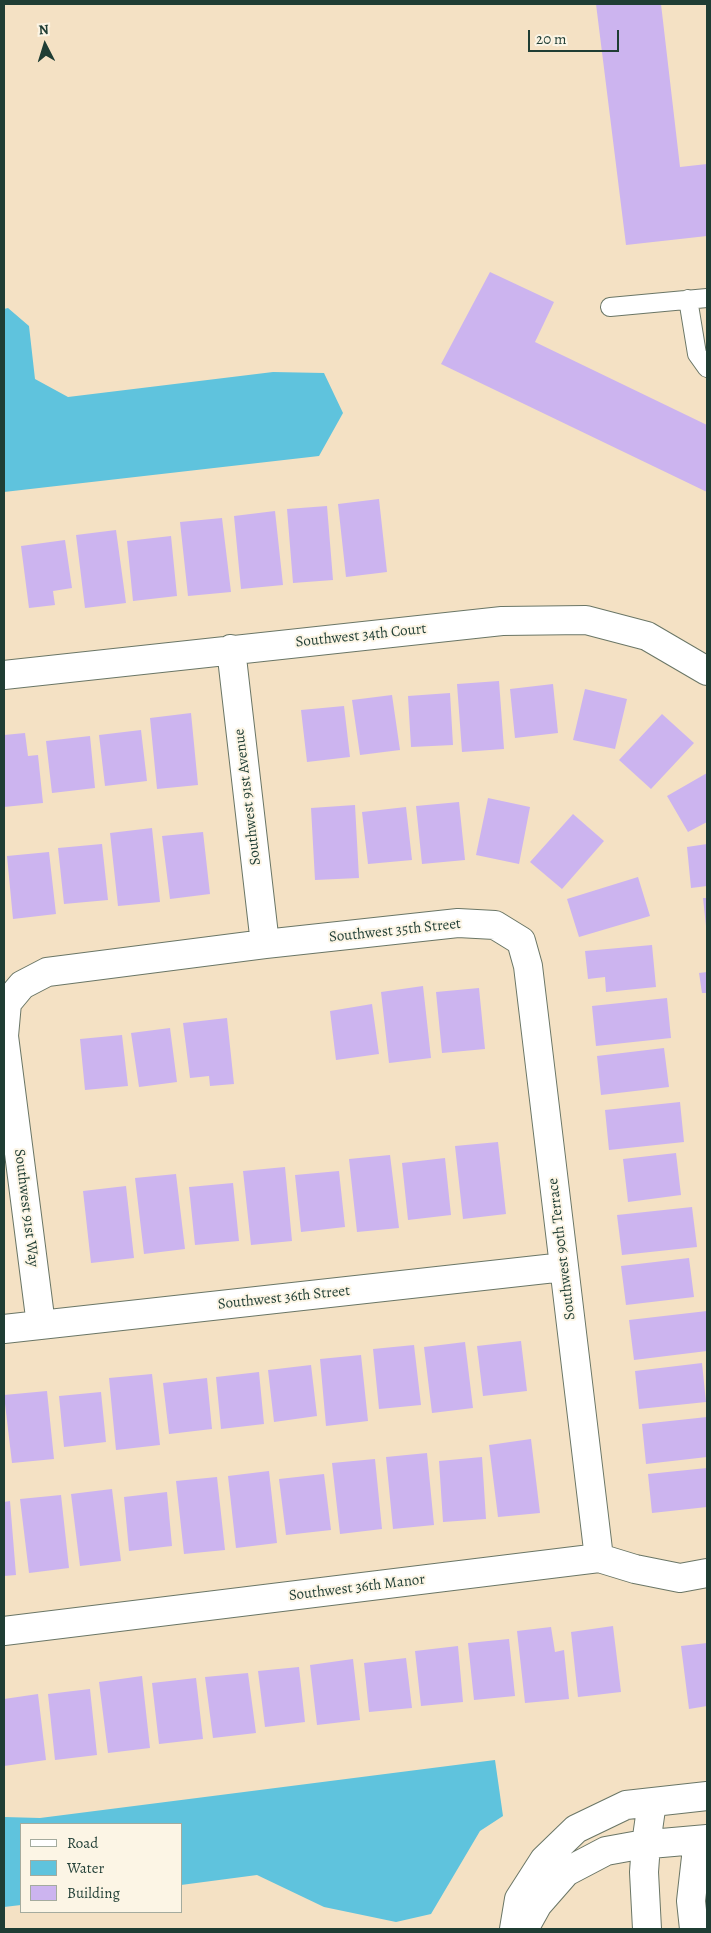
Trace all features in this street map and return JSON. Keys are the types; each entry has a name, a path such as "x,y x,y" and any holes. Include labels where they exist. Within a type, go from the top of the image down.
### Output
{"street":[{"name":"Southwest 34th Court","path":"4,675 502,621 586,620 647,636 707,671"},
{"name":"Southwest 91st Avenue","path":"231,649 265,944"},
{"name":"Southwest 35th Street","path":"6,1003 22,984 47,972 265,944 458,923 495,925 521,942"},
{"name":"Southwest 90th Terrace","path":"521,942 528,966 599,1558"},
{"name":"Southwest 91st Way","path":"6,1003 4,1036 41,1325"},
{"name":"Southwest 36th Street","path":"4,1330 564,1267"},
{"name":"Southwest 36th Manor","path":"4,1631 599,1558 636,1569 680,1578 707,1573"},
{"path":"514,1929 518,1899 544,1860 576,1829 626,1805 707,1796"},
{"path":"647,1929 644,1872 652,1802"},
{"path":"524,1929 538,1904 566,1872 606,1852 646,1844 707,1840"},
{"path":"694,1929 692,1901 696,1857 707,1840"}],"lane":[{"path":"610,307 707,298"},
{"path":"688,299 697,354 707,368"}],"water":[{"path":"8,308 29,326 35,379 68,397 273,372 324,373 343,413 319,456 4,492 4,309"},
{"path":"495,1760 503,1816 480,1831 431,1914 396,1922 324,1907 257,1875 182,1885 182,1823 20,1823 20,1905 4,1907 4,1817 40,1818"}],"building":[{"path":"596,4 661,4 680,167 707,164 707,236 626,245"},
{"path":"490,272 554,302 535,342 707,425 707,492 441,364"},
{"path":"379,499 387,572 346,577 338,504"},
{"path":"327,506 333,580 293,583 287,509"},
{"path":"275,511 283,585 241,589 234,516"},
{"path":"222,518 231,592 188,596 180,522"},
{"path":"116,530 126,603 85,608 76,535"},
{"path":"171,536 177,596 133,601 127,541"},
{"path":"65,540 72,588 53,591 55,605 29,608 21,546"},
{"path":"499,681 504,749 462,752 457,684"},
{"path":"553,684 558,733 515,738 510,689"},
{"path":"585,689 627,699 615,749 573,740"},
{"path":"450,693 453,745 411,747 408,696"},
{"path":"392,695 400,750 360,755 352,700"},
{"path":"344,706 350,757 307,762 301,710"},
{"path":"191,713 198,785 157,789 150,718"},
{"path":"662,714 694,743 651,789 619,760"},
{"path":"141,730 147,781 105,786 99,735"},
{"path":"25,733 28,756 38,755 43,803 4,807 4,735"},
{"path":"90,736 95,788 52,793 46,741"},
{"path":"707,773 707,822 688,832 667,796"},
{"path":"488,798 530,807 519,864 476,855"},
{"path":"459,802 465,860 422,864 416,806"},
{"path":"355,805 359,878 315,880 311,808"},
{"path":"406,807 412,860 368,864 362,812"},
{"path":"573,814 604,841 562,889 530,862"},
{"path":"152,828 160,902 118,906 110,833"},
{"path":"203,832 210,894 170,899 162,836"},
{"path":"102,844 108,900 64,904 58,848"},
{"path":"707,844 707,886 691,888 687,847"},
{"path":"49,852 56,914 13,919 7,856"},
{"path":"638,877 650,916 579,937 567,899"},
{"path":"703,898 707,898 707,926 706,926"},
{"path":"652,945 656,987 606,992 605,977 588,979 585,951"},
{"path":"707,972 707,993 702,993 699,973"},
{"path":"423,986 431,1058 389,1063 381,992"},
{"path":"479,988 485,1049 442,1053 436,992"},
{"path":"667,998 671,1038 596,1046 592,1006"},
{"path":"372,1004 379,1054 336,1060 330,1011"},
{"path":"227,1018 234,1084 210,1086 209,1076 190,1078 183,1023"},
{"path":"170,1028 177,1082 139,1087 131,1033"},
{"path":"122,1035 128,1086 85,1090 80,1039"},
{"path":"664,1048 669,1087 601,1095 597,1056"},
{"path":"680,1102 684,1142 609,1150 605,1110"},
{"path":"498,1142 506,1214 463,1219 455,1146"},
{"path":"676,1153 681,1195 628,1202 623,1159"},
{"path":"390,1155 399,1228 357,1232 349,1159"},
{"path":"445,1158 451,1215 408,1220 402,1163"},
{"path":"285,1167 292,1241 251,1245 243,1171"},
{"path":"339,1171 345,1227 301,1232 295,1175"},
{"path":"176,1174 185,1249 144,1254 135,1178"},
{"path":"233,1183 239,1241 195,1245 189,1187"},
{"path":"126,1186 134,1258 91,1263 83,1191"},
{"path":"692,1207 697,1247 622,1255 617,1215"},
{"path":"689,1258 694,1297 626,1305 621,1266"},
{"path":"707,1311 707,1351 634,1360 629,1320"},
{"path":"521,1341 527,1391 483,1396 477,1346"},
{"path":"465,1342 473,1408 432,1413 424,1347"},
{"path":"414,1345 421,1405 379,1409 373,1349"},
{"path":"361,1355 368,1421 326,1426 320,1359"},
{"path":"702,1363 706,1402 639,1409 635,1371"},
{"path":"311,1365 317,1416 274,1422 268,1370"},
{"path":"259,1372 264,1424 221,1429 216,1377"},
{"path":"152,1374 160,1445 116,1450 109,1378"},
{"path":"207,1378 212,1429 169,1434 163,1383"},
{"path":"47,1391 54,1459 12,1463 4,1395"},
{"path":"101,1392 106,1442 64,1447 59,1396"},
{"path":"707,1417 707,1457 646,1464 642,1424"},
{"path":"531,1439 540,1513 498,1517 489,1445"},
{"path":"427,1453 434,1525 393,1529 386,1457"},
{"path":"482,1457 486,1519 443,1522 439,1461"},
{"path":"375,1459 382,1529 340,1534 332,1463"},
{"path":"707,1468 707,1507 652,1513 648,1474"},
{"path":"269,1471 277,1543 236,1548 228,1476"},
{"path":"324,1474 331,1530 286,1535 279,1479"},
{"path":"217,1477 225,1550 184,1554 176,1481"},
{"path":"112,1489 121,1561 80,1566 71,1494"},
{"path":"167,1492 172,1546 129,1551 124,1497"},
{"path":"61,1495 69,1568 29,1573 20,1499"},
{"path":"10,1501 16,1575 4,1576 4,1502"},
{"path":"613,1626 621,1692 578,1697 571,1632"},
{"path":"551,1627 555,1652 564,1650 569,1699 525,1703 517,1631"},
{"path":"509,1639 515,1696 474,1700 468,1643"},
{"path":"707,1643 707,1706 689,1709 681,1646"},
{"path":"458,1646 463,1702 421,1706 415,1651"},
{"path":"406,1658 412,1708 369,1712 364,1663"},
{"path":"353,1659 360,1720 317,1725 310,1665"},
{"path":"299,1667 305,1722 265,1727 258,1671"},
{"path":"248,1673 256,1733 213,1738 205,1677"},
{"path":"142,1676 150,1748 108,1753 99,1682"},
{"path":"196,1678 203,1739 159,1744 152,1683"},
{"path":"90,1689 97,1755 55,1760 48,1694"},
{"path":"38,1694 46,1760 4,1766 4,1699"}]}
